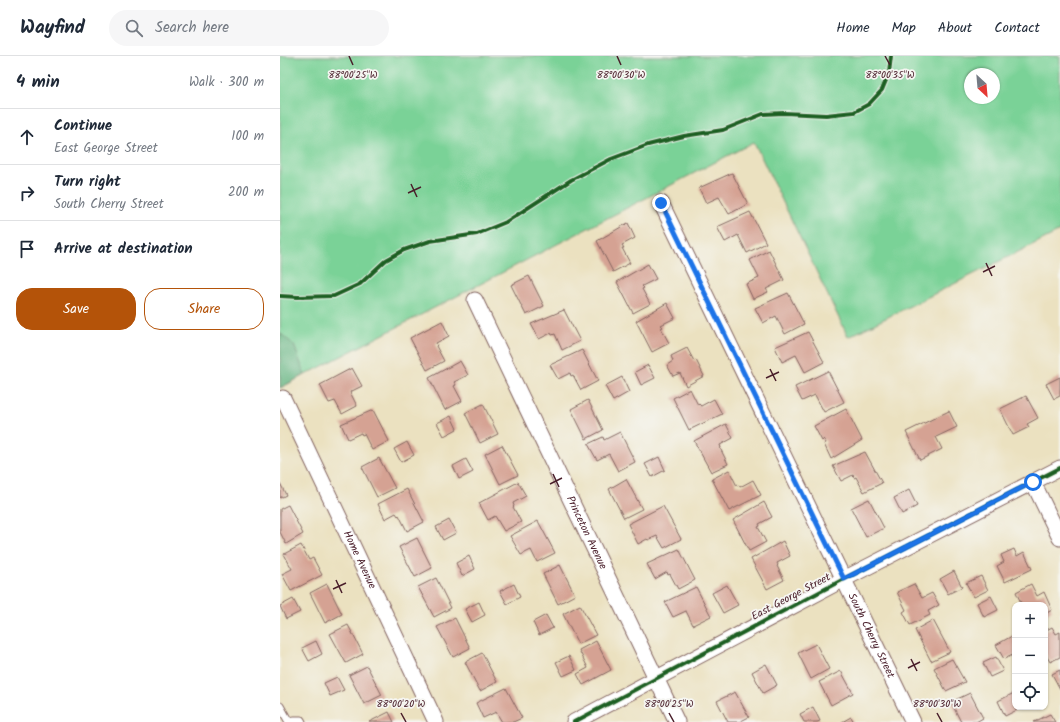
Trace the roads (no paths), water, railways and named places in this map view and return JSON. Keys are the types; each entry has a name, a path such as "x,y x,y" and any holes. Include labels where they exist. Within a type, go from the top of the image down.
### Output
{"street":[{"name":"South Cherry Street","path":"661,203 913,722"},
{"name":"Princeton Avenue","path":"475,300 677,722"},
{"name":"Home Avenue","path":"283,398 436,722"},
{"name":"East George Street","path":"574,722 844,579 1060,468"},
{"path":"1033,482 1060,538"}],"lane":[{"path":"280,706 289,722 294,720 302,720 302,722"}]}
